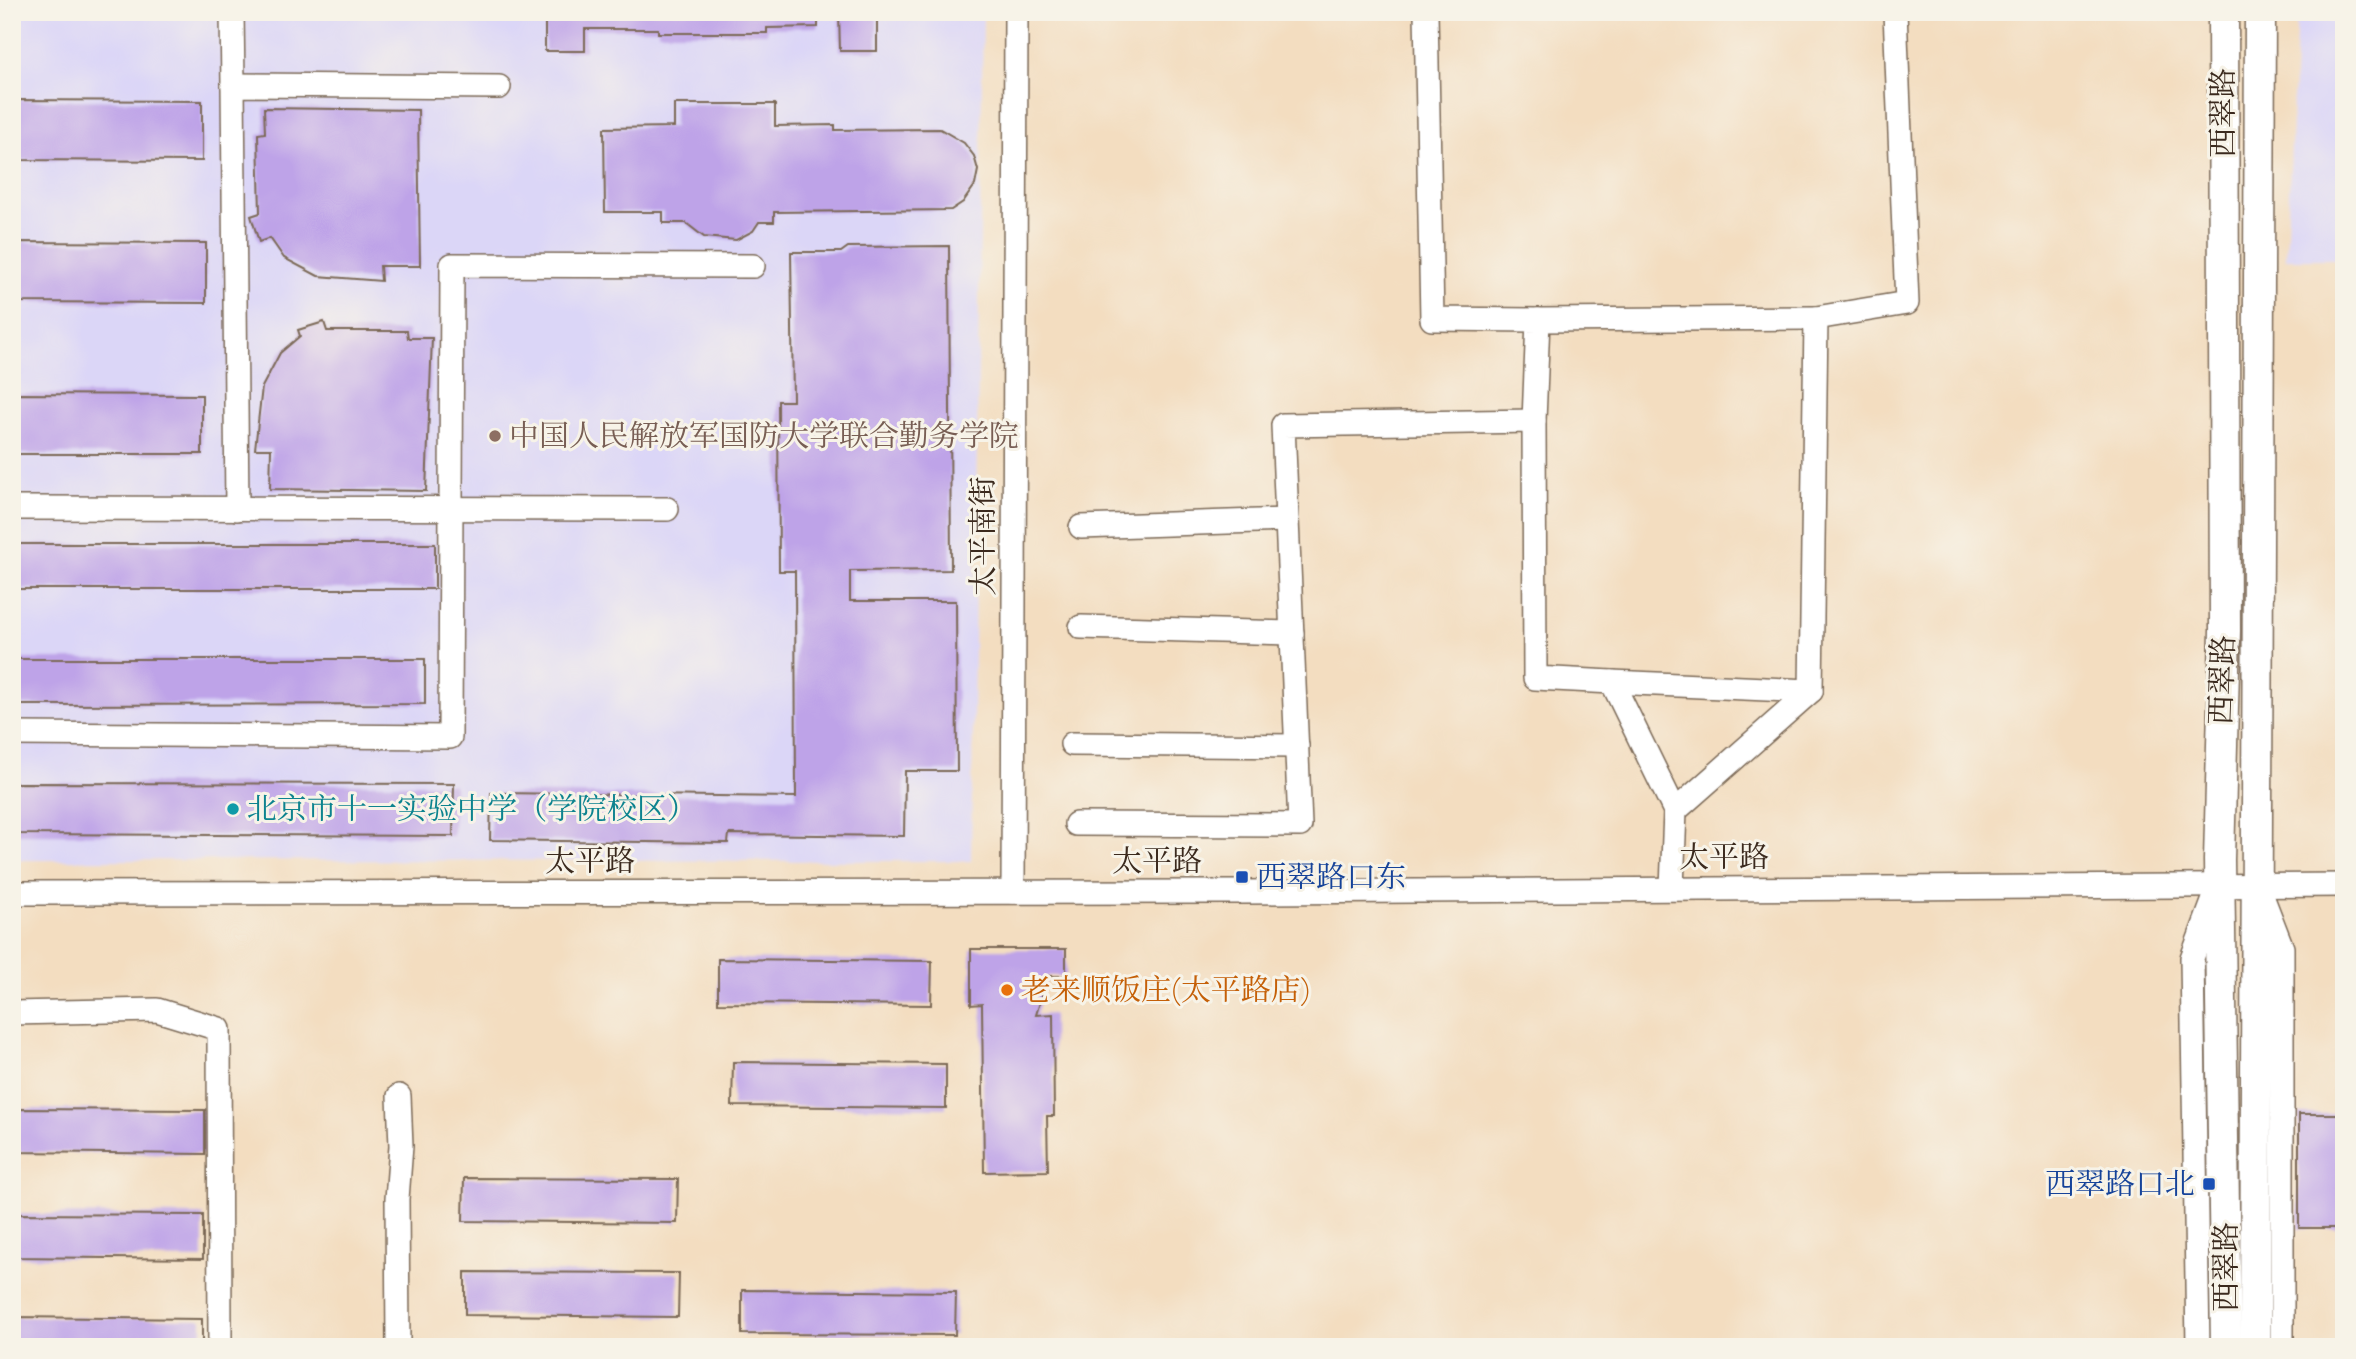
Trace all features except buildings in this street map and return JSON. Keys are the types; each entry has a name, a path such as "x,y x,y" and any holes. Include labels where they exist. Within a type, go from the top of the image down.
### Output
{"main road":[{"name":"西翠路","path":"2223,12 2225,631 2219,885 2226,1347"},
{"name":"西翠路","path":"2255,1347 2260,12"}],"street":[{"path":"232,12 237,509"},
{"name":"太平南街","path":"1013,892 1016,12"},
{"path":"1426,12 1432,319 1538,320 1816,318 1907,303 1895,12"},
{"path":"233,85 499,88"},
{"path":"12,734 450,737 452,265 753,266"},
{"path":"1675,811 1811,691 1816,318"},
{"path":"1538,320 1534,421 1535,678 1811,691"},
{"path":"1076,824 1300,825 1283,425 1534,421"},
{"path":"12,508 667,509"},
{"path":"1081,527 1287,520"},
{"path":"1081,628 1292,633"},
{"path":"1612,682 1675,811 1672,888"},
{"path":"1072,744 1297,746"},
{"path":"2198,1347 2192,958 2219,885"},
{"path":"2258,885 2282,948 2282,1347"},
{"name":"太平路","path":"12,893 1672,888 1871,890 2344,885"},
{"path":"12,1013 158,1010 219,1029 220,1347"},
{"path":"398,1347 397,1199 401,1146 399,1096"}],"shaded area":[{"name":"中国人民解放军国防大学联合勤务学院","path":"12,12 983,12 971,861 12,860"},
{"path":"2297,12 2344,12 2344,259 2286,259"}],"place":[{"name":"中国人民解放军国防大学联合勤务学院","path":"495,436"},
{"name":"北京市十一实验中学（学院校区）","path":"233,809"},
{"name":"西翠路口东","path":"1242,877"},
{"name":"老来顺饭庄(太平路店)","path":"1007,990"},
{"name":"西翠路口北","path":"2209,1184"}]}
